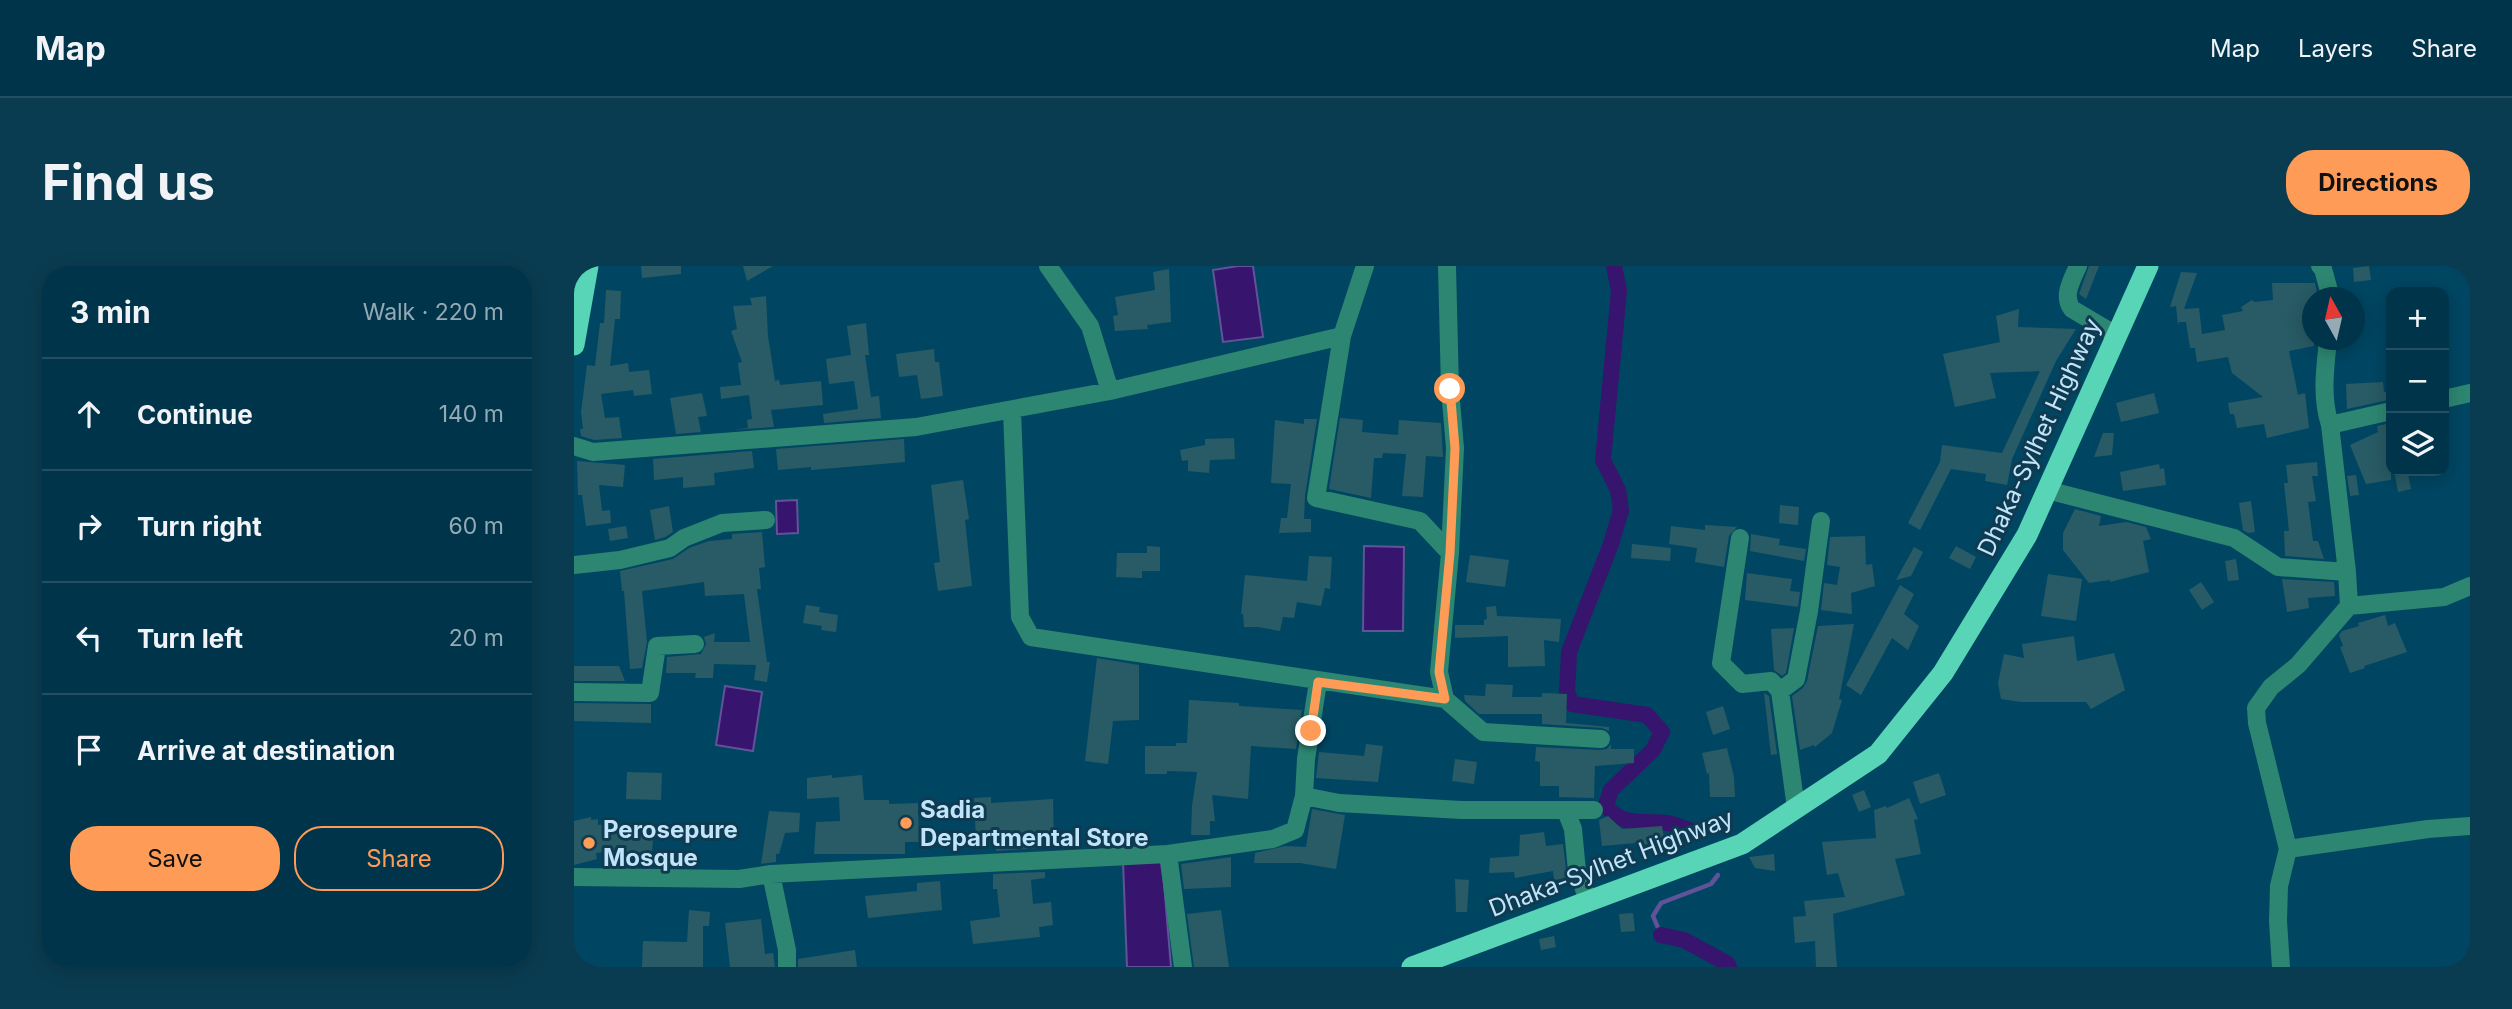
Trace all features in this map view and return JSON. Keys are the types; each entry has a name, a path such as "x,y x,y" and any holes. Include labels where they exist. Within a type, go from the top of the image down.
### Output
{"highway":[{"path":"574,345 588,266"},
{"name":"Dhaka-Sylhet Highway","path":"1412,967 1440,962 1742,844 1878,754 1943,673 2027,536 2148,266"}],"street":[{"path":"1048,266 1090,326 1110,391"},
{"path":"1365,266 1342,336 1316,498 1420,522 1450,553"},
{"path":"1445,699 1439,672 1450,553 1455,448 1450,389 1447,266"},
{"path":"2078,266 2067,302 2072,309 2116,335"},
{"path":"2320,266 2328,287"},
{"path":"574,446 593,452 916,427 1110,391 1342,336"},
{"path":"2327,350 2325,407 2330,425 2349,606"},
{"path":"2449,398 2470,393"},
{"path":"1012,411 1020,617 1031,637 1445,699 1483,732 1601,739"},
{"path":"2330,425 2386,412"},
{"path":"2048,489 2234,538 2278,568 2347,572"},
{"path":"574,565 620,561 670,548 684,538 722,523 766,520"},
{"path":"1780,691 1796,679 1809,611 1821,521"},
{"path":"1740,538 1721,663 1742,684 1771,681 1780,691 1796,808"},
{"path":"2281,967 2279,886 2288,849 2257,723 2256,708 2271,687 2298,665 2349,606 2444,597 2470,586"},
{"path":"574,692 650,692 657,646 695,644"},
{"path":"574,877 739,879 771,874 1168,854 1273,839 1295,830 1304,796 1306,759 1318,682"},
{"path":"1304,796 1339,803 1461,810 1594,810"},
{"path":"1566,811 1573,829 1577,871 1589,902"},
{"path":"2288,849 2428,828 2470,826"},
{"path":"1168,854 1183,967"},
{"path":"771,874 788,950 788,967"}],"shaded area":[{"path":"1253,266 1263,337 1223,342 1213,270"},
{"path":"797,500 798,533 777,534 776,501"},
{"path":"1364,546 1404,547 1403,631 1363,631"},
{"path":"725,686 762,692 753,751 716,745"},
{"path":"1162,860 1171,967 1127,967 1123,861"}],"building":[{"path":"641,266 681,266 681,274 642,278"},
{"path":"743,266 773,266 747,281"},
{"path":"2089,266 2099,266 2086,299 2079,294"},
{"path":"2369,266 2371,280 2354,282 2353,268"},
{"path":"1169,269 1171,322 1147,325 1148,329 1115,331 1113,316 1118,315 1115,297 1155,290 1153,272"},
{"path":"2181,272 2197,273 2184,309 2199,308 2202,334 2225,330 2222,315 2243,311 2241,307 2252,300 2273,300 2272,283 2315,283 2316,287 2302,287 2302,348 2289,351 2298,395 2305,393 2309,428 2267,438 2264,424 2237,428 2228,403 2263,397 2232,373 2228,357 2197,362 2195,348 2190,348 2186,322 2179,322 2178,325 2176,306 2170,307"},
{"path":"606,290 621,291 620,319 615,319 610,366 628,363 629,372 649,370 652,394 634,396 633,390 601,394 605,418 619,417 622,438 594,440 581,436 581,412 587,365 595,366 600,323 604,323"},
{"path":"766,296 768,336 775,381 779,380 780,385 821,381 823,405 771,410 774,427 731,430 748,428 747,420 752,419 749,395 721,399 720,387 741,385 738,363 742,362 731,331 737,329 733,306 752,305 750,298"},
{"path":"2019,309 2018,327 2076,329 2056,361 2012,459 2007,485 1985,481 1986,474 1951,469 1920,530 1908,523 1940,462 1942,445 2002,453 2040,371 1990,373 1996,398 1955,407 1943,354 2000,342 1996,316"},
{"path":"866,323 869,355 865,355 871,397 879,396 881,418 824,423 823,414 858,409 854,381 829,384 826,359 851,355 847,326"},
{"path":"934,349 935,362 939,362 943,396 921,399 917,375 899,377 896,354"},
{"path":"2383,382 2386,400 2347,409 2346,384"},
{"path":"702,393 707,416 698,417 701,432 676,434 670,398"},
{"path":"2154,393 2159,413 2121,422 2116,403"},
{"path":"1340,418 1363,420 1362,432 1398,435 1399,420 1441,423 1443,457 1426,456 1423,497 1402,496 1406,454 1383,453 1382,458 1374,458 1371,498 1329,489"},
{"path":"1304,419 1317,419 1305,496 1304,519 1311,519 1311,532 1279,533 1281,518 1287,518 1291,484 1271,483 1275,420 1304,424"},
{"path":"2386,424 2386,476 2391,476 2391,480 2366,484 2350,445 2378,432 2377,426"},
{"path":"2103,433 2114,433 2112,455 2094,457"},
{"path":"1234,438 1235,459 1210,460 1209,473 1188,471 1188,460 1182,461 1180,450 1205,445 1205,439"},
{"path":"904,439 905,462 778,470 776,449"},
{"path":"752,451 754,468 714,473 715,485 683,488 683,477 654,480 653,459"},
{"path":"577,461 625,465 623,487 599,485 602,511 610,510 611,523 586,526 582,495 578,495"},
{"path":"2317,462 2318,476 2312,476 2316,501 2308,502 2313,541 2318,541 2324,559 2285,556 2284,531 2289,531 2284,483 2288,483 2286,465"},
{"path":"2159,464 2160,469 2164,468 2166,485 2123,491 2120,472"},
{"path":"2356,475 2359,495 2350,496 2347,476"},
{"path":"2395,476 2408,476 2411,489 2398,492"},
{"path":"963,480 969,519 965,520 972,586 938,591 934,563 940,562 931,485"},
{"path":"2251,501 2255,532 2248,533 2243,530 2239,503"},
{"path":"1780,505 1799,507 1798,525 1779,523"},
{"path":"669,506 673,532 655,540 650,510"},
{"path":"2075,509 2101,516 2099,526 2126,522 2146,527 2151,539 2143,541 2149,572 2110,582 2089,583 2063,550 2063,533"},
{"path":"1705,525 1737,527 1729,536 1724,567 1695,562 1697,548 1669,544 1671,526 1705,530"},
{"path":"626,526 628,538 610,541 608,529"},
{"path":"762,532 765,567 759,568 761,589 757,589 767,662 770,662 767,682 754,680 756,665 714,664 713,678 695,678 696,673 666,673 667,657 701,654 706,644 704,637 715,633 714,642 750,642 744,594 705,596 704,582 642,591 647,642 642,668 630,669 620,571 673,559 689,548 709,541 732,539 732,534"},
{"path":"1751,534 1780,539 1779,545 1806,549 1804,561 1750,551"},
{"path":"1865,536 1866,565 1872,564 1875,586 1851,593 1852,614 1821,610 1824,583 1837,585 1840,567 1827,565 1830,537"},
{"path":"1632,544 1671,548 1670,561 1631,558"},
{"path":"1147,546 1160,547 1160,571 1142,571 1142,578 1116,577 1117,553 1147,553"},
{"path":"1956,546 1976,557 1970,569 1949,558"},
{"path":"1914,547 1923,552 1911,576 1896,580"},
{"path":"1470,555 1509,560 1505,587 1466,582"},
{"path":"1309,556 1332,557 1330,589 1325,588 1321,606 1297,602 1294,618 1283,617 1280,631 1244,627 1241,614 1245,575 1307,581"},
{"path":"2236,559 2239,580 2228,581 2225,561"},
{"path":"1747,573 1792,579 1790,591 1800,592 1798,607 1745,600"},
{"path":"2048,574 2082,579 2076,621 2041,616"},
{"path":"2282,579 2334,582 2335,596 2308,598 2309,608 2287,612"},
{"path":"2201,582 2214,602 2202,610 2189,590"},
{"path":"1900,585 1914,594 1904,614 1919,626 1908,650 1892,638 1861,695 1846,685"},
{"path":"806,605 820,607 819,612 838,615 836,632 821,630 822,626 803,623"},
{"path":"1496,606 1497,616 1561,619 1559,642 1544,640 1545,666 1508,667 1508,636 1455,638 1455,625 1484,625 1484,620 1487,619 1486,607"},
{"path":"2385,615 2388,626 2395,623 2407,652 2350,673 2340,647 2343,646 2339,635 2342,631 2359,626 2358,623"},
{"path":"1854,624 1839,699 1842,700 1832,733 1815,747 1814,745 1800,750 1792,696 1803,688 1807,681 1818,626"},
{"path":"1794,628 1786,673 1782,676 1774,670 1771,629"},
{"path":"2074,636 2077,661 2114,653 2125,690 2091,709 2086,702 2021,702 2001,699 1998,683 2004,654 2024,658 2022,644"},
{"path":"1097,658 1139,665 1139,720 1113,721 1108,764 1085,761"},
{"path":"574,666 619,666 625,681 574,681"},
{"path":"1486,684 1513,685 1512,697 1542,697 1542,693 1567,694 1566,723 1609,727 1609,731 1602,728 1542,724 1542,714 1479,714 1465,701 1464,695 1485,696"},
{"path":"1764,693 1769,696 1777,754 1771,755"},
{"path":"1189,700 1302,710 1296,749 1251,746 1248,799 1212,795 1215,821 1210,821 1210,835 1191,835 1197,772 1167,771 1167,774 1145,774 1145,746 1176,746 1176,743 1187,743"},
{"path":"574,703 651,704 651,723 574,721"},
{"path":"1723,706 1730,729 1713,735 1706,712"},
{"path":"1366,744 1383,746 1378,782 1316,778 1319,752 1364,756"},
{"path":"1611,744 1611,749 1634,749 1634,763 1595,766 1594,798 1559,797 1559,786 1540,786 1540,762 1535,761 1536,747 1600,750 1607,749"},
{"path":"1727,748 1734,777 1735,797 1710,797 1709,773 1707,774 1702,753"},
{"path":"1455,759 1477,762 1474,784 1452,781"},
{"path":"627,772 662,773 661,800 626,799"},
{"path":"1939,773 1946,795 1920,804 1913,782"},
{"path":"832,775 832,778 862,775 864,800 889,800 889,804 918,803 919,842 905,842 905,854 814,854 816,822 840,821 839,797 807,799 807,778"},
{"path":"1864,790 1871,807 1859,812 1852,795"},
{"path":"991,797 991,803 1053,799 1054,847 996,851 996,839 976,840 974,798"},
{"path":"1909,798 1918,819 1914,820 1921,854 1895,859 1905,895 1833,914 1837,967 1816,967 1815,941 1795,943 1793,917 1806,916 1804,901 1845,897 1838,873 1827,875 1822,842 1876,838 1874,810 1886,806 1887,808"},
{"path":"1312,809 1345,815 1336,869 1300,863 1254,863 1255,853 1285,846 1306,847"},
{"path":"769,811 800,813 799,832 785,833 779,854 776,854 776,862 761,864"},
{"path":"1608,816 1622,829 1662,826 1664,839 1637,847 1636,843 1602,846 1599,820"},
{"path":"591,817 591,820 598,819 598,825 654,825 652,853 596,853 597,859 574,865 574,821"},
{"path":"1544,832 1546,846 1563,844 1567,878 1554,880 1553,871 1515,878 1514,872 1489,873 1490,858 1519,856 1520,835"},
{"path":"1774,854 1775,871 1755,868 1749,857"},
{"path":"1231,857 1231,887 1184,889 1181,864"},
{"path":"1045,872 1045,878 1031,880 1033,904 1051,902 1053,925 1039,927 1040,937 973,944 970,921 1000,917 997,889 993,889 993,874"},
{"path":"1455,879 1469,880 1467,912 1456,912"},
{"path":"940,881 942,910 868,918 865,896 917,891 917,883"},
{"path":"689,910 710,912 709,926 703,926 703,967 642,967 643,941 687,942"},
{"path":"1221,910 1229,967 1194,967 1187,914"},
{"path":"1633,913 1635,931 1621,932 1619,914"},
{"path":"761,919 765,954 773,953 775,967 730,967 725,923"},
{"path":"1554,936 1556,947 1541,950 1539,939"},
{"path":"855,950 857,967 798,967 798,959"}],"waterway":[{"path":"1614,266 1619,291 1603,460 1618,490 1621,510 1611,544 1569,652 1567,692 1572,704 1647,715 1662,732 1653,750 1611,790 1606,805 1612,812 1634,822 1668,823 1695,832"},
{"path":"1661,935 1653,916 1661,903 1711,884 1718,875"},
{"path":"1661,935 1684,940 1729,967"}],"place":[{"name":"Sadia Departmental Store","path":"906,823"},
{"name":"Perosepure Mosque","path":"589,843"}],"route":[{"path":"1311,731 1318,682 1445,699 1439,672 1450,553 1455,448 1450,389"}]}
